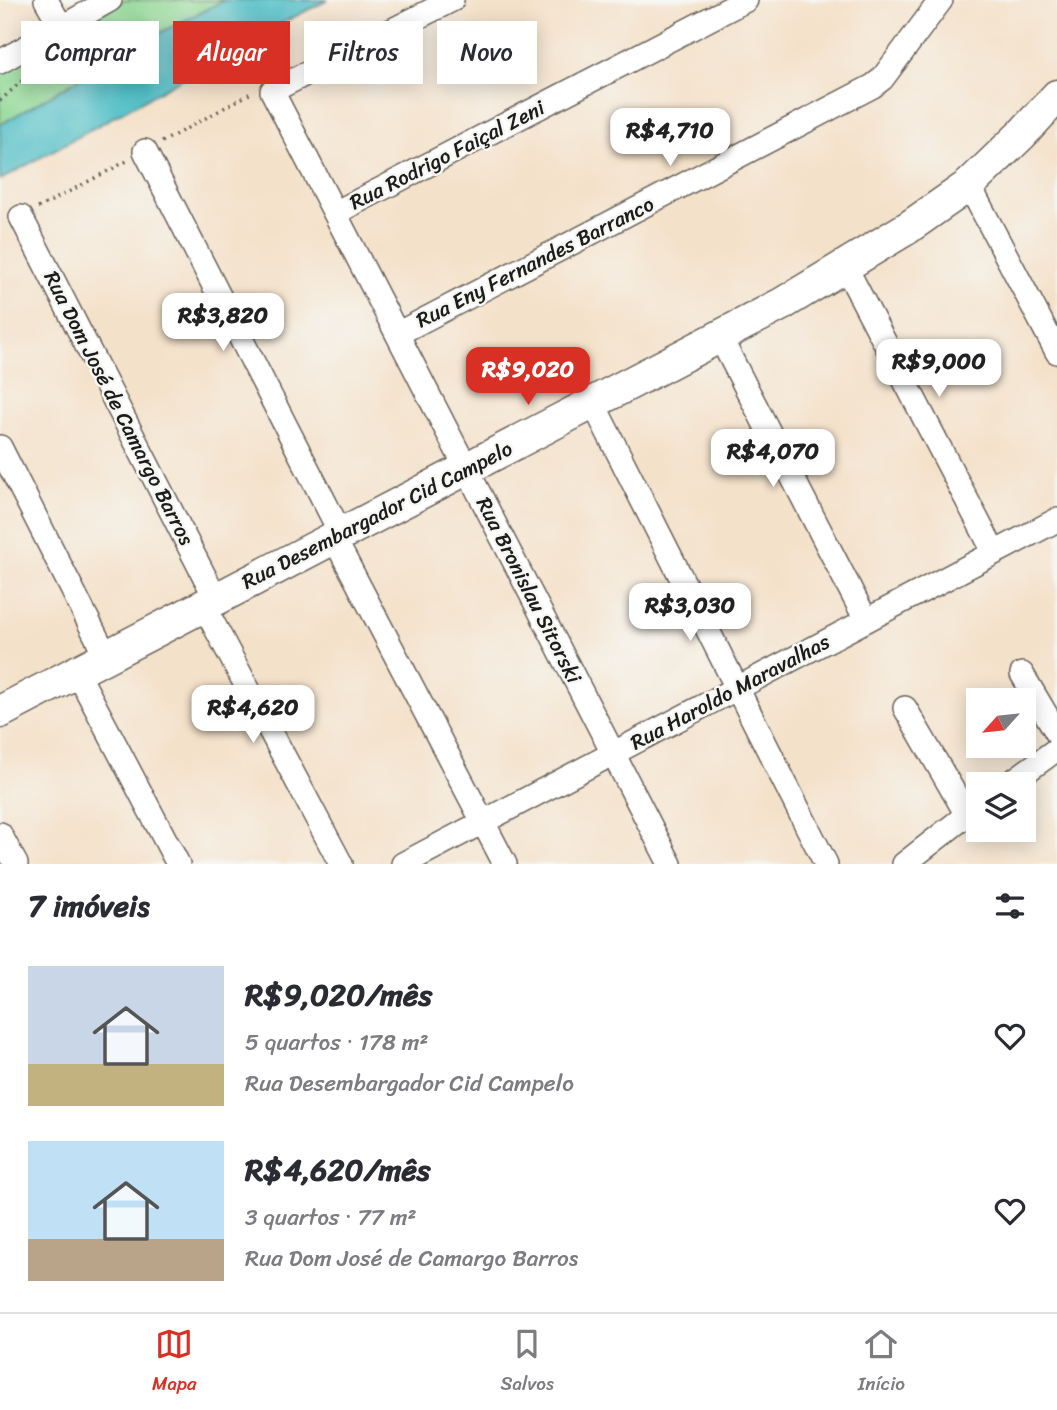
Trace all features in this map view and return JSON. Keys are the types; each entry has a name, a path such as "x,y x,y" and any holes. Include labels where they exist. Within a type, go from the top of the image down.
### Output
{"street":[{"path":"46,0 58,21"},
{"path":"74,21 110,0"},
{"path":"265,90 452,0"},
{"name":"Rua Rodrigo Faiçal Zeni","path":"335,213 746,0"},
{"name":"Rua Eny Fernandes Barranco","path":"397,334 873,86 882,79 941,0"},
{"path":"0,62 21,50"},
{"name":"Rua Bronislau Sitorski","path":"265,90 335,213 670,864"},
{"name":"Rua Desembargador Cid Campelo","path":"0,712 720,337 845,266 970,185 1055,103"},
{"path":"145,151 337,536 505,864"},
{"path":"970,185 1057,352"},
{"name":"Rua Dom José de Camargo Barros","path":"21,218 341,864"},
{"path":"845,266 995,552"},
{"path":"720,337 866,620"},
{"path":"593,403 826,864"},
{"path":"0,447 106,656"},
{"name":"Rua Haroldo Maravalhas","path":"403,864 1057,520"},
{"path":"77,672 178,864"},
{"path":"1022,674 1057,733"},
{"path":"905,708 966,800"},
{"path":"1025,772 1057,749"},
{"path":"904,864 966,815"},
{"path":"0,834 16,864"}],"path":[{"path":"21,218 246,97 265,90"}],"green space":[{"path":"124,0 225,0 184,21 173,21 173,26 159,33 159,21 87,21"},
{"path":"21,58 21,84 70,84 0,125 0,70"}],"water":[{"path":"225,0 328,0 286,21 184,21"},
{"path":"173,26 173,84 0,180 0,125 70,84 159,84 159,33"}]}
